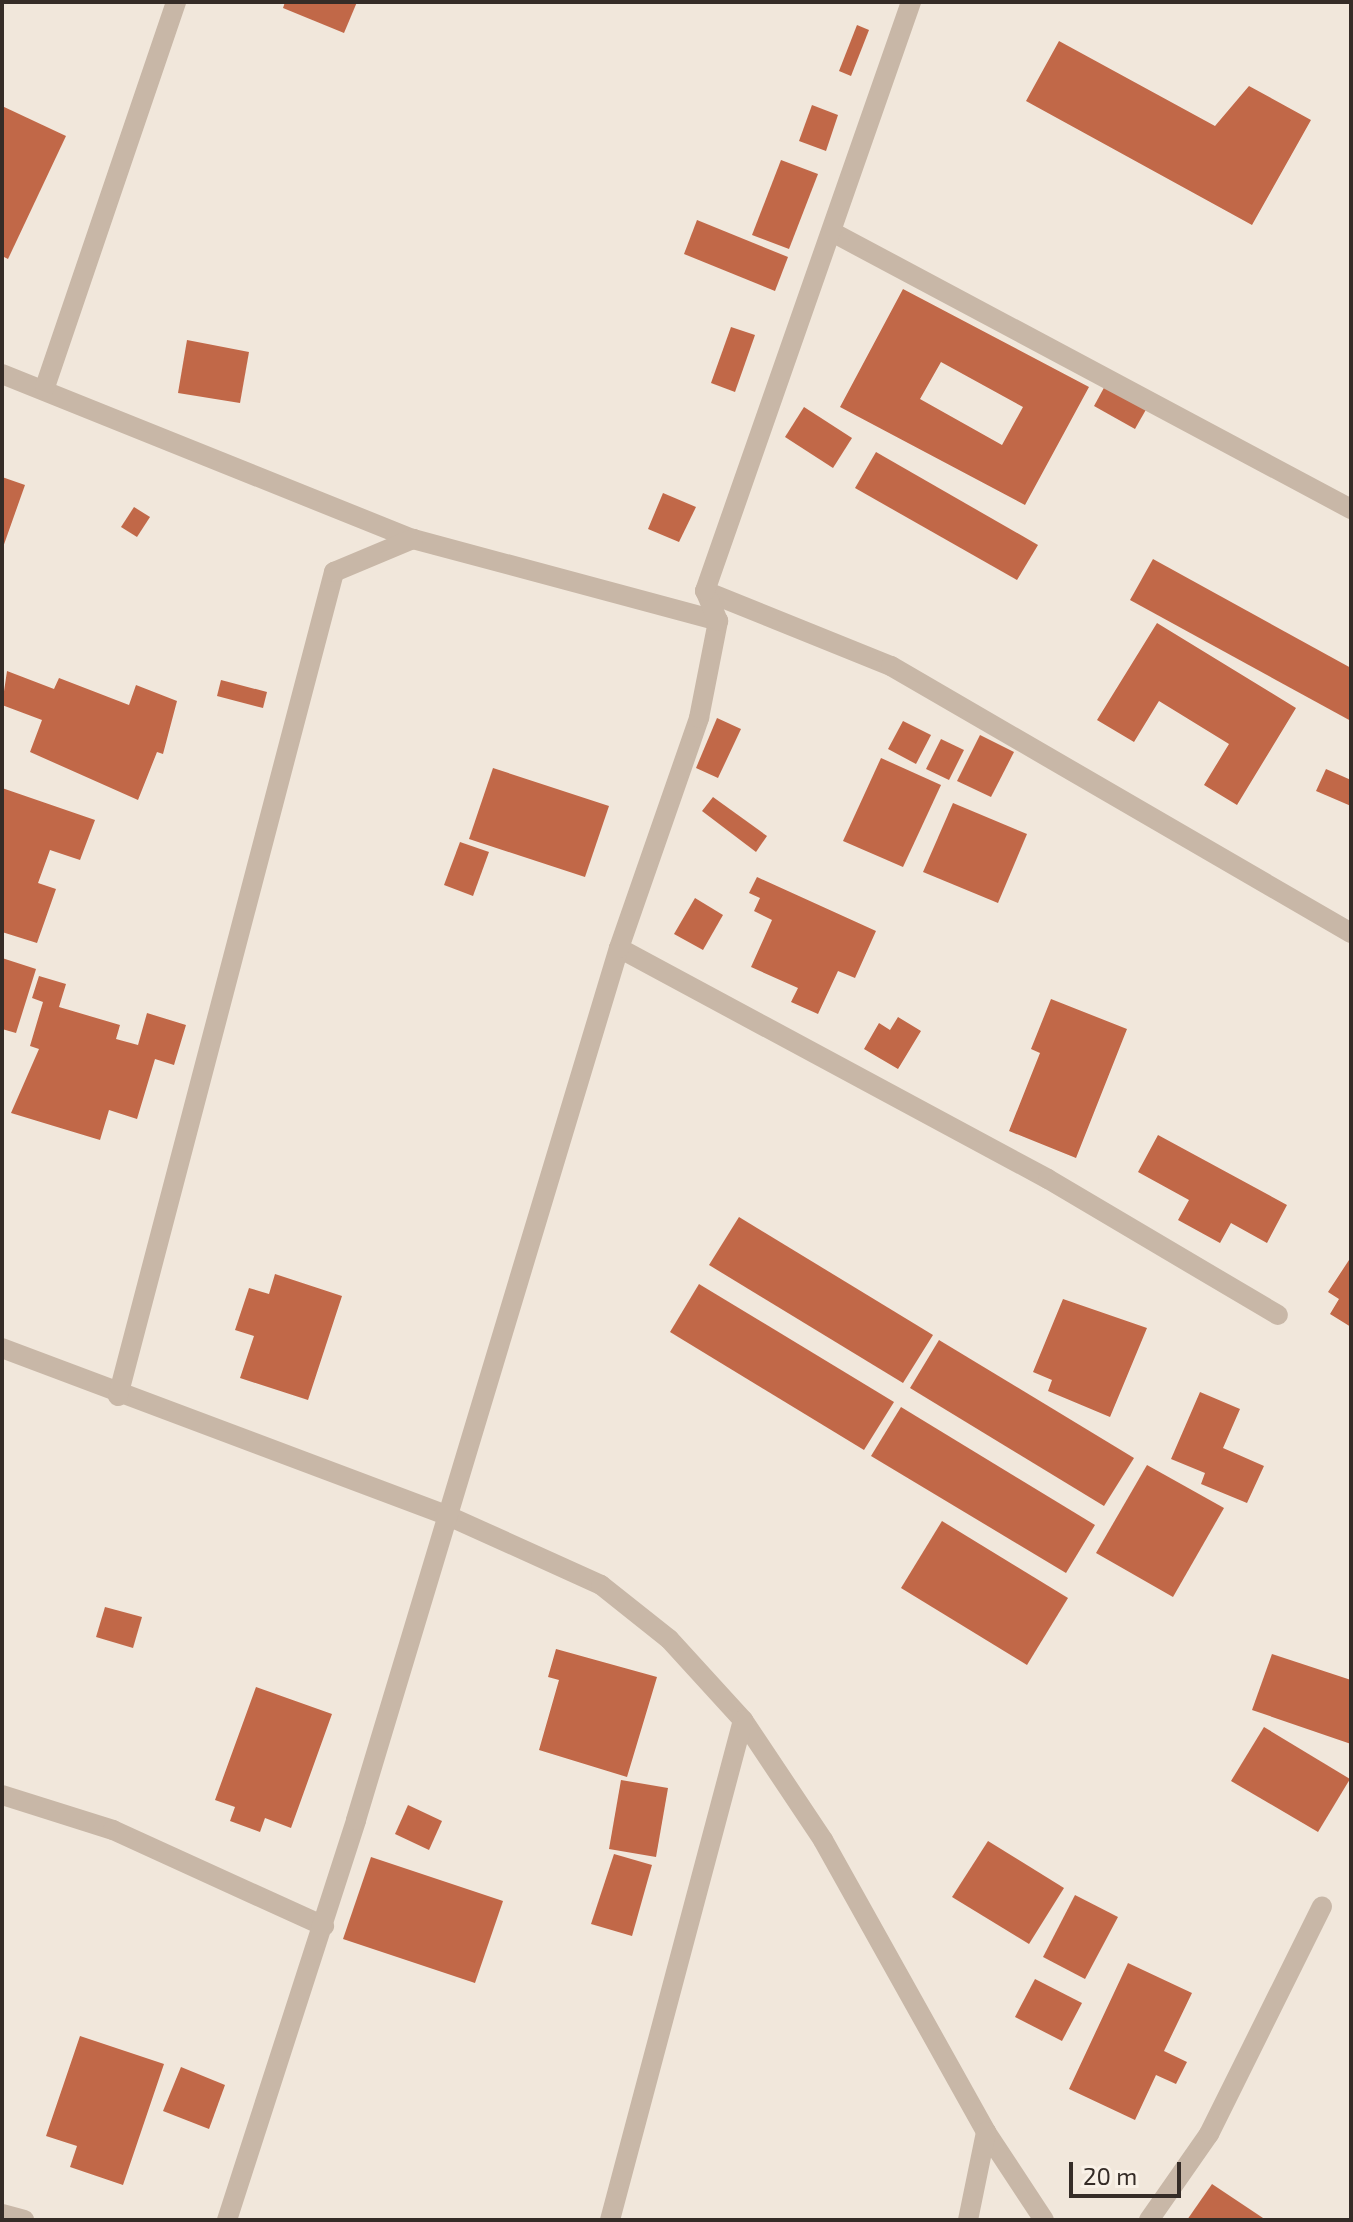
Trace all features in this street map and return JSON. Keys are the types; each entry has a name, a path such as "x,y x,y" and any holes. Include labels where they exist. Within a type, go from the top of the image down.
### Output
{"street":[{"path":"45,387 176,2"},
{"path":"227,2220 324,1926 444,1514 619,948 699,718 718,621 705,591 911,2"},
{"path":"832,232 1351,509"},
{"path":"2,374 45,387 413,539 718,621"},
{"path":"118,1396 334,572 413,539"},
{"path":"705,591 891,666 1351,933"},
{"path":"619,948 1048,1179 1278,1315"},
{"path":"2,1348 118,1396 444,1514 601,1585 669,1639 743,1720 823,1840 986,2132 1044,2220"},
{"path":"610,2220 743,1720"},
{"path":"2,1795 113,1830 324,1926"},
{"path":"1149,2220 1209,2134 1322,1906"},
{"path":"968,2220 986,2132"},
{"path":"2,2214 24,2220"}],"building":[{"path":"285,2 357,2 344,33 283,8"},
{"path":"857,25 869,30 851,76 839,71"},
{"path":"1059,41 1215,126 1249,86 1311,120 1252,225 1026,101"},
{"path":"812,105 838,115 826,151 799,141"},
{"path":"2,106 66,136 8,259 2,256"},
{"path":"781,160 818,174 789,249 752,235"},
{"path":"697,220 788,257 775,291 684,254"},
{"path":"903,289 1089,387 1025,505 840,407","holes":["941,362 1023,407 1002,445 920,399"]},
{"path":"731,327 755,335 735,392 711,383"},
{"path":"187,340 249,352 240,403 178,393"},
{"path":"1106,384 1148,406 1135,429 1094,406"},
{"path":"804,407 852,438 833,468 785,437"},
{"path":"876,452 1038,545 1017,580 855,488"},
{"path":"2,477 25,485 2,550"},
{"path":"663,493 696,507 679,542 648,529"},
{"path":"134,507 150,517 137,537 121,527"},
{"path":"1153,559 1351,668 1351,721 1130,600"},
{"path":"1157,623 1296,708 1237,805 1204,785 1229,744 1159,701 1134,742 1097,720"},
{"path":"7,671 54,689 59,678 129,705 136,685 177,701 163,754 157,752 138,800 30,752 42,720 2,705"},
{"path":"221,680 267,692 263,708 217,696"},
{"path":"717,718 741,729 718,778 696,768"},
{"path":"903,721 931,735 916,764 888,749"},
{"path":"980,735 1014,752 991,797 957,781"},
{"path":"941,739 964,750 949,780 926,769"},
{"path":"881,758 941,785 903,867 843,841"},
{"path":"493,768 609,806 585,877 469,839"},
{"path":"1326,769 1351,780 1351,806 1316,791"},
{"path":"2,788 95,820 80,860 50,850 38,883 56,889 37,943 2,932"},
{"path":"713,797 767,836 756,852 702,811"},
{"path":"953,803 1027,834 998,903 923,872"},
{"path":"460,842 489,852 473,896 444,885"},
{"path":"757,877 876,931 855,978 838,971 818,1014 791,1002 798,988 751,967 772,920 754,911 760,898 749,893"},
{"path":"695,898 723,915 703,950 674,934"},
{"path":"2,958 36,969 16,1033 2,1029"},
{"path":"39,976 66,984 59,1007 120,1025 116,1039 138,1045 147,1013 186,1025 174,1065 155,1059 137,1119 109,1110 100,1140 11,1113 39,1049 30,1046 43,1002 32,998"},
{"path":"1051,999 1127,1029 1076,1158 1009,1131 1040,1053 1031,1049"},
{"path":"898,1017 921,1031 898,1069 864,1049 879,1023 890,1030"},
{"path":"1158,1135 1287,1205 1267,1243 1231,1223 1220,1243 1178,1220 1189,1200 1138,1172"},
{"path":"739,1217 933,1335 903,1383 709,1265"},
{"path":"1351,1257 1351,1327 1330,1314 1339,1299 1328,1292"},
{"path":"275,1274 342,1296 308,1400 240,1378 254,1336 235,1330 249,1288 269,1294"},
{"path":"699,1284 894,1402 864,1450 670,1332"},
{"path":"1063,1299 1147,1328 1110,1417 1048,1391 1052,1380 1033,1372"},
{"path":"939,1340 1134,1458 1104,1506 910,1388"},
{"path":"1200,1392 1240,1409 1223,1448 1264,1466 1247,1503 1201,1484 1205,1473 1171,1459"},
{"path":"901,1407 1095,1525 1066,1573 871,1456"},
{"path":"1147,1465 1224,1508 1173,1597 1096,1553"},
{"path":"942,1521 1068,1598 1027,1665 901,1588"},
{"path":"105,1607 142,1617 133,1648 96,1637"},
{"path":"556,1649 657,1677 627,1777 539,1750 559,1680 548,1677"},
{"path":"1272,1654 1351,1680 1351,1744 1252,1710"},
{"path":"256,1687 332,1714 291,1828 265,1818 260,1832 230,1821 235,1807 215,1800"},
{"path":"1264,1727 1350,1779 1318,1832 1231,1781"},
{"path":"621,1780 668,1788 656,1857 609,1849"},
{"path":"408,1805 442,1821 429,1850 395,1834"},
{"path":"988,1841 1064,1888 1029,1944 952,1897"},
{"path":"614,1854 652,1865 632,1936 591,1924"},
{"path":"371,1857 503,1901 475,1983 343,1939"},
{"path":"1075,1895 1118,1917 1085,1979 1043,1957"},
{"path":"1128,1963 1192,1993 1164,2051 1187,2062 1176,2084 1156,2075 1135,2120 1069,2089"},
{"path":"1035,1979 1082,2003 1062,2041 1015,2017"},
{"path":"80,2036 164,2064 123,2185 70,2167 77,2146 46,2136"},
{"path":"181,2067 225,2085 209,2129 163,2111"},
{"path":"1212,2184 1266,2220 1187,2220"}]}
